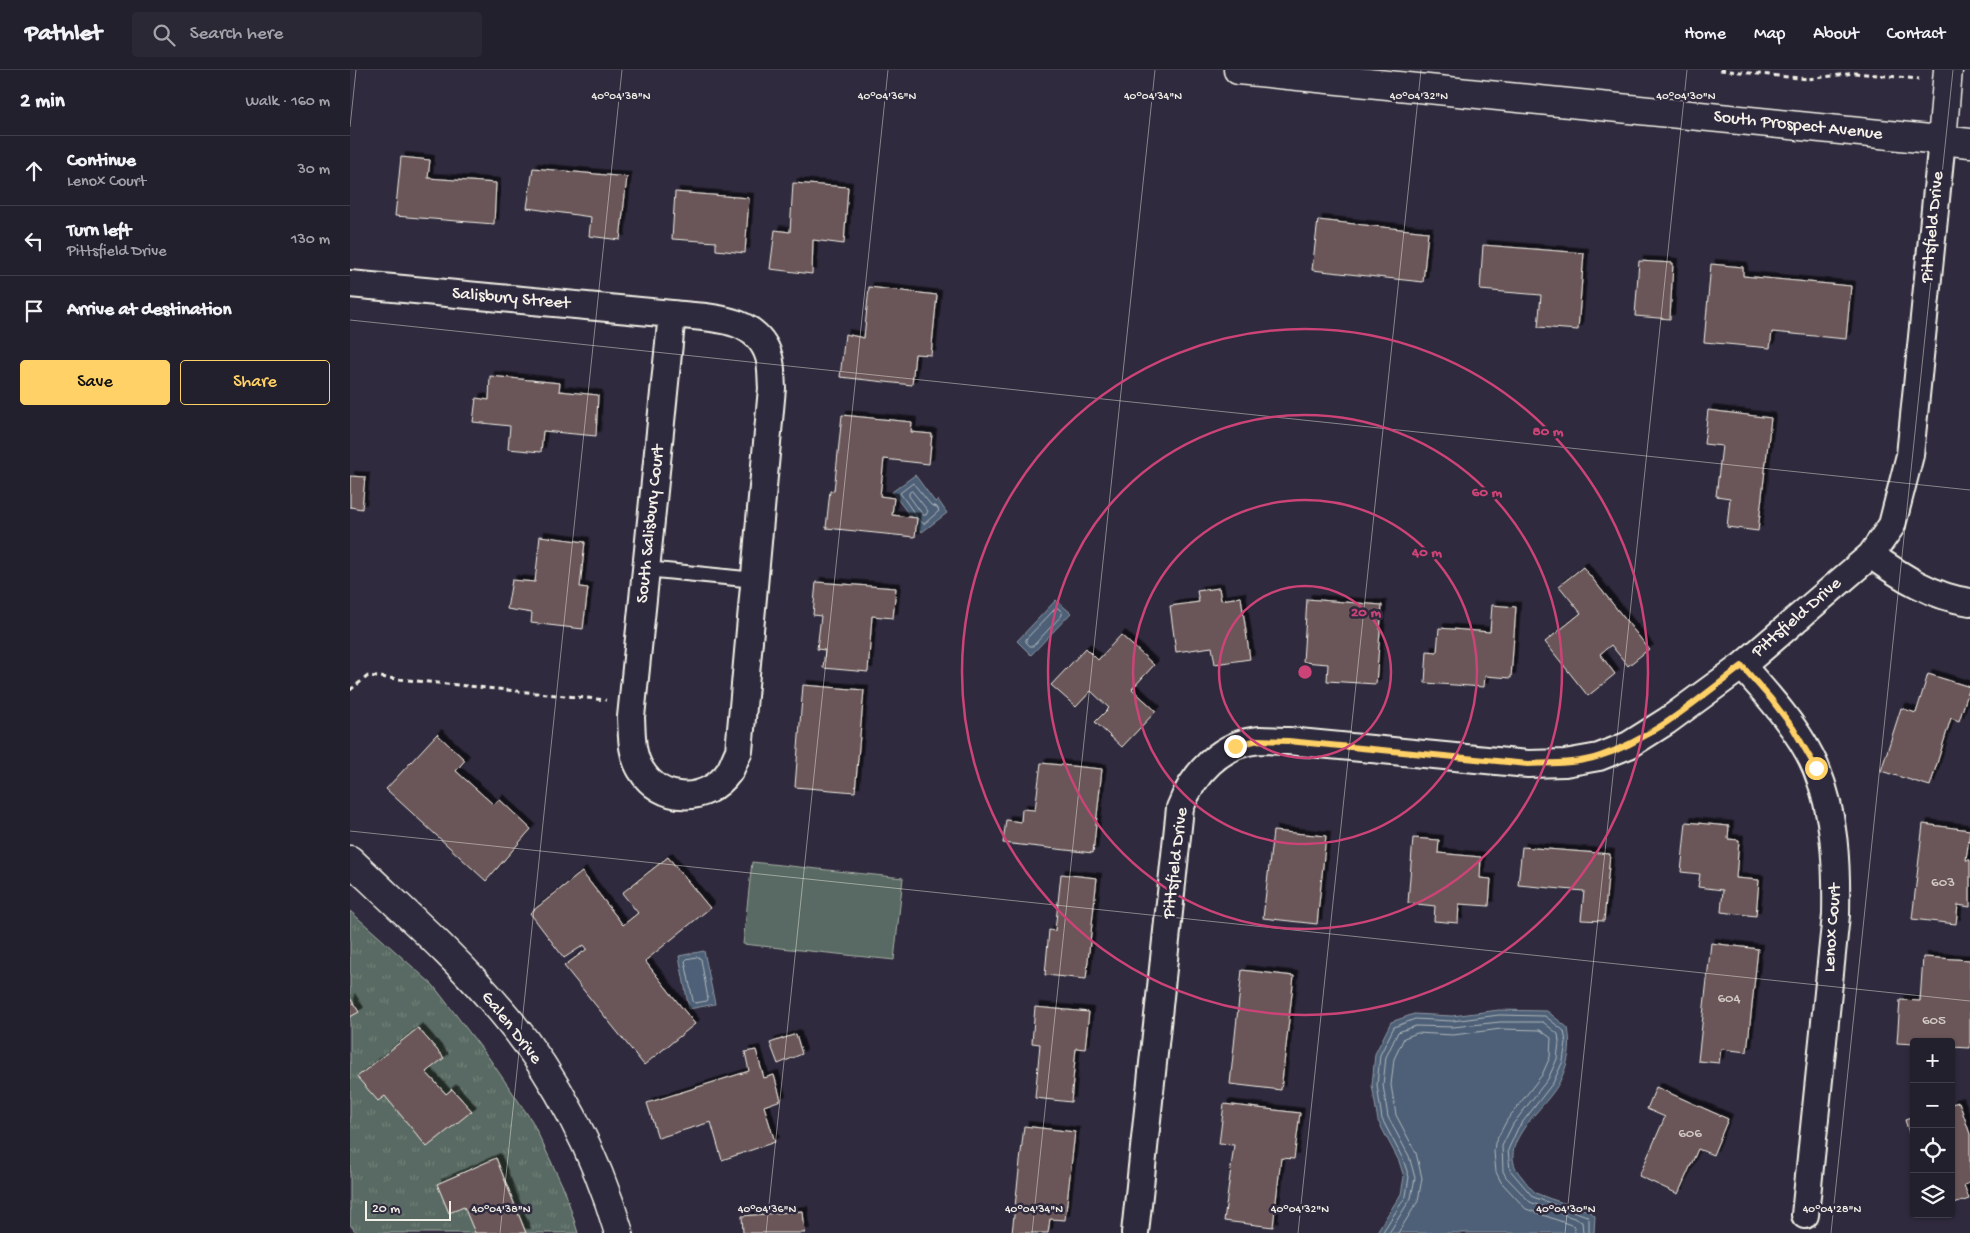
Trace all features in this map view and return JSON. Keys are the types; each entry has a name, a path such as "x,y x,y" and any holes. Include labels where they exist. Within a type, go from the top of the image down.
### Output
{"main road":[{"name":"South Prospect Avenue","path":"1238,70 1970,142"},
{"path":"1942,140 1948,70"},
{"name":"Galen Drive","path":"350,860 453,958 504,1014 538,1060 568,1110 593,1160 619,1233"}],"street":[{"name":"Pittsfield Drive","path":"1135,1233 1180,808 1185,795 1197,775 1215,757 1235,746 1258,740 1278,740 1528,764 1565,763 1599,756 1629,744 1667,721 1742,666 1871,555 1892,525 1910,455 1942,140"},
{"name":"Salisbury Street","path":"350,284 672,314"},
{"name":"South Salisbury Court","path":"672,314 733,321 749,329 762,342 769,357 772,388 738,751 729,772 713,787 696,796 671,794 654,786 640,770 632,749 631,717 672,314"},
{"path":"1871,555 1908,581 1961,601 1970,602"},
{"name":"Lenox Court","path":"1742,666 1793,728 1816,768 1830,816 1837,872 1836,915 1805,1215"}],"lane":[{"path":"646,569 755,580"}],"path":[{"path":"1720,70 1808,79 1855,73 1898,77"},
{"path":"350,690 368,676 611,700"}],"green space":[{"path":"752,862 903,878 894,960 743,944"},
{"path":"350,911 433,985 489,1058 532,1121 565,1191 578,1233 357,1233 350,1225"}],"water":[{"path":"915,475 935,502 938,500 947,513 922,532 892,492"},
{"path":"1056,600 1071,613 1031,655 1017,641"},
{"path":"704,951 715,1004 689,1009 679,956"},
{"path":"1499,1010 1547,1011 1568,1028 1569,1049 1565,1070 1559,1083 1517,1140 1513,1153 1514,1165 1536,1193 1589,1211 1595,1216 1594,1233 1376,1233 1401,1194 1404,1177 1399,1161 1378,1121 1372,1085 1375,1054 1391,1022 1414,1014 1452,1016"}],"building":[{"path":"401,157 430,160 428,178 496,183 494,224 395,216"},
{"path":"533,168 627,177 620,240 589,236 591,217 527,208"},
{"path":"793,183 848,187 844,244 813,240 812,274 770,269 775,230 790,232"},
{"path":"675,192 749,198 745,253 716,250 716,242 672,239"},
{"path":"1318,220 1428,232 1423,282 1312,270"},
{"path":"1483,245 1584,253 1578,330 1538,327 1541,295 1480,290"},
{"path":"1639,261 1673,263 1670,319 1635,316"},
{"path":"1711,264 1743,267 1743,276 1851,286 1846,339 1772,332 1770,348 1704,342"},
{"path":"869,287 937,295 931,355 915,354 912,385 840,377 845,334 864,338"},
{"path":"490,376 560,383 559,391 598,395 596,436 543,431 541,452 508,449 510,426 473,422 476,398 489,400"},
{"path":"1708,410 1771,418 1758,531 1727,527 1730,498 1716,496 1722,446 1704,444"},
{"path":"842,415 912,422 911,432 932,434 929,464 884,459 880,496 894,498 892,515 917,518 915,537 826,528 830,491 834,491"},
{"path":"350,476 365,477 362,509 350,507"},
{"path":"540,536 585,542 580,587 588,588 583,629 531,623 532,613 507,609 512,580 535,582"},
{"path":"1583,567 1649,649 1628,666 1611,645 1600,654 1615,674 1588,696 1545,642 1581,613 1559,586"},
{"path":"816,582 896,588 893,618 872,616 868,672 823,668 825,650 817,649 821,616 813,615"},
{"path":"1219,588 1221,600 1241,597 1250,659 1215,664 1212,647 1176,652 1170,606 1199,602 1197,591"},
{"path":"1307,599 1382,605 1376,684 1327,681 1328,664 1303,662"},
{"path":"1492,605 1516,607 1511,678 1485,676 1484,687 1425,683 1427,651 1437,652 1439,628 1490,632"},
{"path":"1121,635 1154,665 1132,689 1156,711 1122,747 1095,722 1109,708 1091,691 1076,707 1051,685 1086,648 1098,660"},
{"path":"1928,674 1970,687 1959,721 1951,718 1930,786 1881,771 1901,708 1916,713"},
{"path":"803,685 864,690 855,792 795,787"},
{"path":"437,734 465,760 456,771 494,805 499,799 531,829 486,881 386,789"},
{"path":"1041,763 1102,769 1093,853 1003,843 1006,820 1021,822 1022,809 1035,810"},
{"path":"1686,822 1729,826 1728,839 1739,840 1736,878 1759,880 1756,916 1721,912 1723,890 1698,887 1700,874 1681,872"},
{"path":"1923,824 1970,830 1966,860 1970,860 1970,907 1958,905 1956,924 1912,919"},
{"path":"1273,831 1326,836 1317,924 1263,918"},
{"path":"1413,838 1439,840 1438,853 1481,857 1480,878 1491,879 1489,906 1459,904 1458,923 1434,921 1435,906 1408,903"},
{"path":"1522,847 1610,854 1604,921 1581,920 1584,891 1518,885"},
{"path":"668,857 710,908 645,961 695,1024 644,1065 564,966 587,949 584,945 564,958 530,913 582,872 623,925 638,913 622,893"},
{"path":"1061,874 1097,878 1086,979 1045,975 1049,930 1055,931"},
{"path":"1711,943 1758,949 1747,1052 1721,1049 1719,1063 1698,1061"},
{"path":"1923,957 1970,960 1970,1048 1955,1047 1955,1038 1910,1038 1910,1044 1897,1043 1900,1000 1920,1001"},
{"path":"1242,970 1294,976 1281,1090 1230,1084"},
{"path":"350,998 359,1012 350,1017"},
{"path":"1035,1007 1089,1012 1085,1049 1076,1048 1071,1102 1035,1098 1040,1044 1032,1043"},
{"path":"418,1028 444,1058 426,1072 446,1094 452,1089 472,1111 427,1147 385,1096 378,1101 357,1077"},
{"path":"796,1034 802,1054 778,1064 770,1043"},
{"path":"756,1050 764,1078 774,1075 781,1100 764,1106 775,1142 722,1160 711,1122 658,1138 647,1103 749,1071 745,1052"},
{"path":"1656,1087 1728,1119 1713,1155 1698,1149 1678,1194 1639,1176 1665,1117 1647,1109"},
{"path":"1959,1102 1970,1134 1970,1183 1964,1185 1969,1199 1955,1204 1955,1128 1955,1103"},
{"path":"1224,1104 1300,1113 1294,1159 1281,1158 1273,1227 1224,1221 1234,1145 1219,1144"},
{"path":"1910,1118 1910,1136 1905,1120"},
{"path":"1024,1126 1075,1132 1065,1220 1050,1219 1048,1233 1012,1233"},
{"path":"496,1158 526,1233 475,1233 464,1207 449,1213 437,1184"},
{"path":"803,1211 805,1233 743,1233 742,1216"}],"route":[{"path":"1235,746 1258,740 1288,741 1528,764 1565,763 1599,756 1629,744 1667,721 1742,666 1793,728 1816,768"}]}
